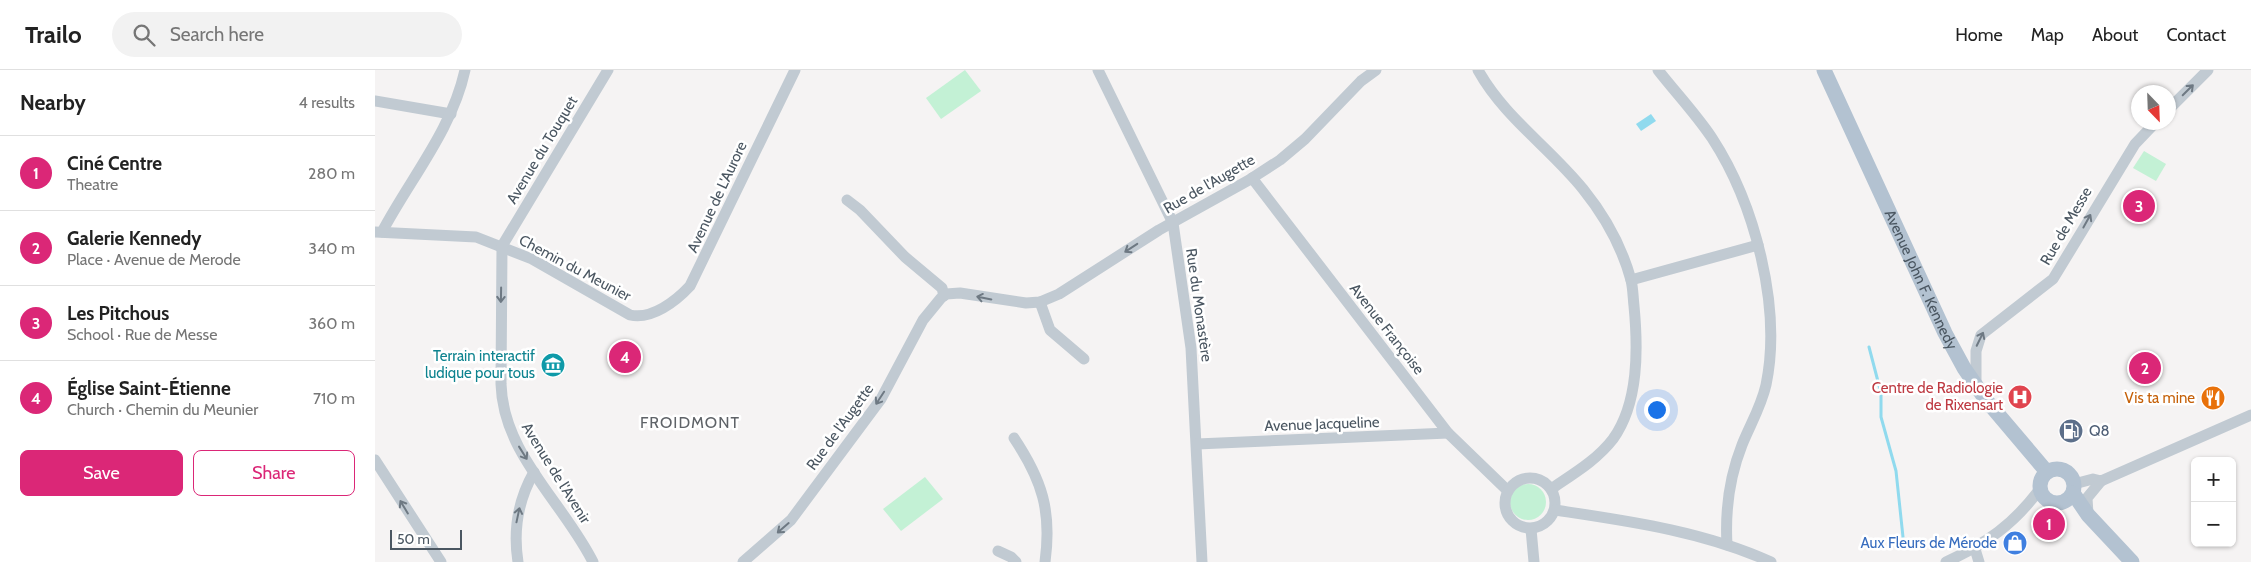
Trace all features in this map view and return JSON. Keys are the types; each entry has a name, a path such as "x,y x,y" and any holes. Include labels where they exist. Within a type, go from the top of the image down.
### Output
{"main road":[{"name":"Avenue John F. Kennedy","path":"1824,70 1945,332 1976,386 2047,472"},
{"path":"2073,488 2069,499 2062,503 2048,501 2040,489 2043,477 2047,472 2061,470 2070,476 2073,488 2088,516 2132,562"}],"street":[{"path":"379,232 451,114 462,87 465,70"},
{"name":"Avenue du Touquet","path":"502,246 608,70"},
{"name":"Avenue de L'Aurore","path":"643,314 671,303 690,286 795,70"},
{"name":"Rue du Monastère","path":"1098,70 1173,223 1191,348 1202,562"},
{"name":"Rue de l'Augette","path":"743,562 791,520 881,399 923,320 944,296 960,293 1012,303 1040,302 1064,291 1173,223 1280,160 1305,139 1356,86 1376,70"},
{"path":"1478,70 1505,109 1560,162 1585,191 1606,222 1631,280 1636,324 1636,362 1632,392 1624,420 1613,438 1599,454 1551,489"},
{"path":"1658,70 1696,115 1732,174 1748,210 1764,268 1770,352 1761,400 1742,444 1729,488 1725,523 1727,545"},
{"path":"2176,103 2208,70"},
{"path":"375,101 451,114"},
{"name":"Rue de Messe","path":"1976,386 1976,351 1981,335 2053,279 2135,144 2148,130"},
{"name":"Avenue Françoise","path":"1252,178 1448,433 1508,491"},
{"path":"847,200 860,210 905,256 940,287 944,296"},
{"name":"Chemin du Meunier","path":"379,232 476,237 532,259 624,312 636,316 643,314"},
{"name":"Avenue de l'Avenir","path":"502,246 501,397 510,431 534,472 593,562"},
{"path":"1631,280 1758,246"},
{"path":"1040,302 1049,330 1084,359"},
{"path":"2088,516 2087,498 2101,481 2251,415"},
{"name":"Avenue Jacqueline","path":"1197,444 1448,433"},
{"path":"1014,438 1034,474 1047,508 1048,530 1045,562"},
{"path":"375,460 441,562"},
{"path":"518,562 515,527 523,497 534,472"},
{"path":"1529,478 1537,479 1547,484 1551,489 1555,510 1547,521 1531,529 1519,526 1511,521 1507,514 1505,503 1508,491 1512,486 1529,478"},
{"path":"2073,488 2093,479 2101,481"},
{"path":"1946,562 1975,549 2004,529 2024,510 2040,489"},
{"path":"1555,510 1663,527 1727,545 1771,562"},
{"path":"1531,529 1534,562"},
{"path":"1975,549 1979,562"},
{"path":"998,551 1011,557 1016,562"}],"green space":[{"path":"965,70 981,91 941,119 926,98"},
{"path":"2144,151 2166,164 2156,181 2133,168"},
{"path":"925,477 943,499 901,531 883,509"},
{"path":"1528,484 1540,490 1546,502 1540,514 1528,520 1516,514 1510,502 1516,490"}],"water":[{"path":"1651,114 1656,121 1641,131 1636,124"}],"waterway":[{"path":"1869,347 1881,393 1881,417 1896,471 1903,537"}],"place":[{"name":"Les Pitchous","path":"2139,206"},
{"name":"Église Saint-Étienne","path":"625,357"},
{"name":"Terrain interactif ludique pour tous","path":"553,365"},
{"name":"Galerie Kennedy","path":"2145,368"},
{"name":"Centre de Radiologie de Rixensart","path":"2020,397"},
{"name":"Vis ta mine","path":"2213,398"},
{"name":"Q8","path":"2071,431"},
{"name":"Ciné Centre","path":"2049,524"},
{"name":"Aux Fleurs de Mérode","path":"2015,543"}],"district":[{"name":"FROIDMONT","path":"690,422"}]}
